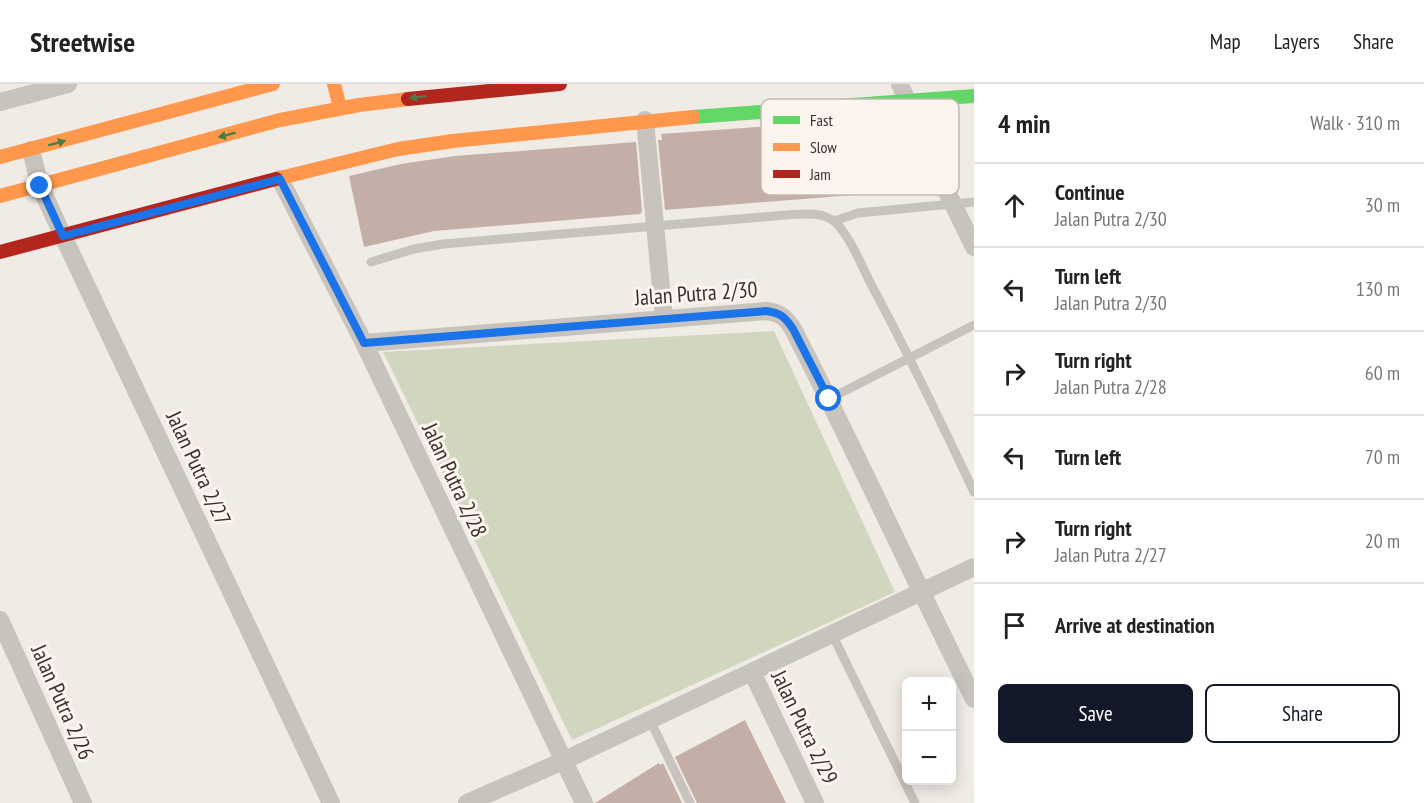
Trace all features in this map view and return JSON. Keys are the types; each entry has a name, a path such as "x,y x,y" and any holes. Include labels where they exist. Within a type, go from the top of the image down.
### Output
{"street":[{"path":"0,102 68,84"},
{"path":"0,157 273,84"},
{"path":"334,84 340,108"},
{"path":"0,196 280,120 340,108 435,95 560,84"},
{"path":"874,99 903,92 974,96"},
{"path":"0,252 398,149 645,120 761,112"},
{"path":"645,120 664,319"},
{"name":"Jalan Putra 2/27","path":"31,150 40,186 331,803"},
{"name":"Jalan Putra 2/28","path":"280,179 364,343 584,803"},
{"path":"949,195 974,247"},
{"name":"Jalan Putra 2/30","path":"364,343 766,311 779,312 793,329 829,399 920,593 974,699"},
{"path":"467,803 563,761 974,567"},
{"name":"Jalan Putra 2/26","path":"0,620 82,803"},
{"name":"Jalan Putra 2/29","path":"752,672 815,803"}],"lane":[{"path":"834,221 858,213 974,202"},
{"path":"371,262 414,249 443,244 812,214 824,216 834,221 849,243 911,358 974,492"},
{"path":"829,399 974,325"},
{"path":"832,634 915,803"},
{"path":"650,720 690,803"}],"green space":[{"path":"774,331 895,592 572,740 383,352"}],"building":[{"path":"761,127 761,195 853,195 665,210 658,140 662,140 661,134"},
{"path":"636,142 642,212 640,214 434,231 364,247 349,176 401,164 455,156"},
{"path":"745,720 786,803 697,803 675,757"},
{"path":"659,763 660,765 663,763 682,803 595,803"}],"traffic: fast":[{"path":"934,99 974,96"},
{"path":"693,117 761,112"}],"traffic: slow":[{"path":"0,157 273,84"},
{"path":"334,84 340,108"},
{"path":"0,196 280,120 359,105 408,99"},
{"path":"276,179 398,149 453,141 693,117"}],"traffic: jam":[{"path":"408,99 560,84"},
{"path":"0,252 276,179"}],"route":[{"path":"40,186 63,236 280,179 364,343 766,311 779,312 793,329 829,399"}]}
